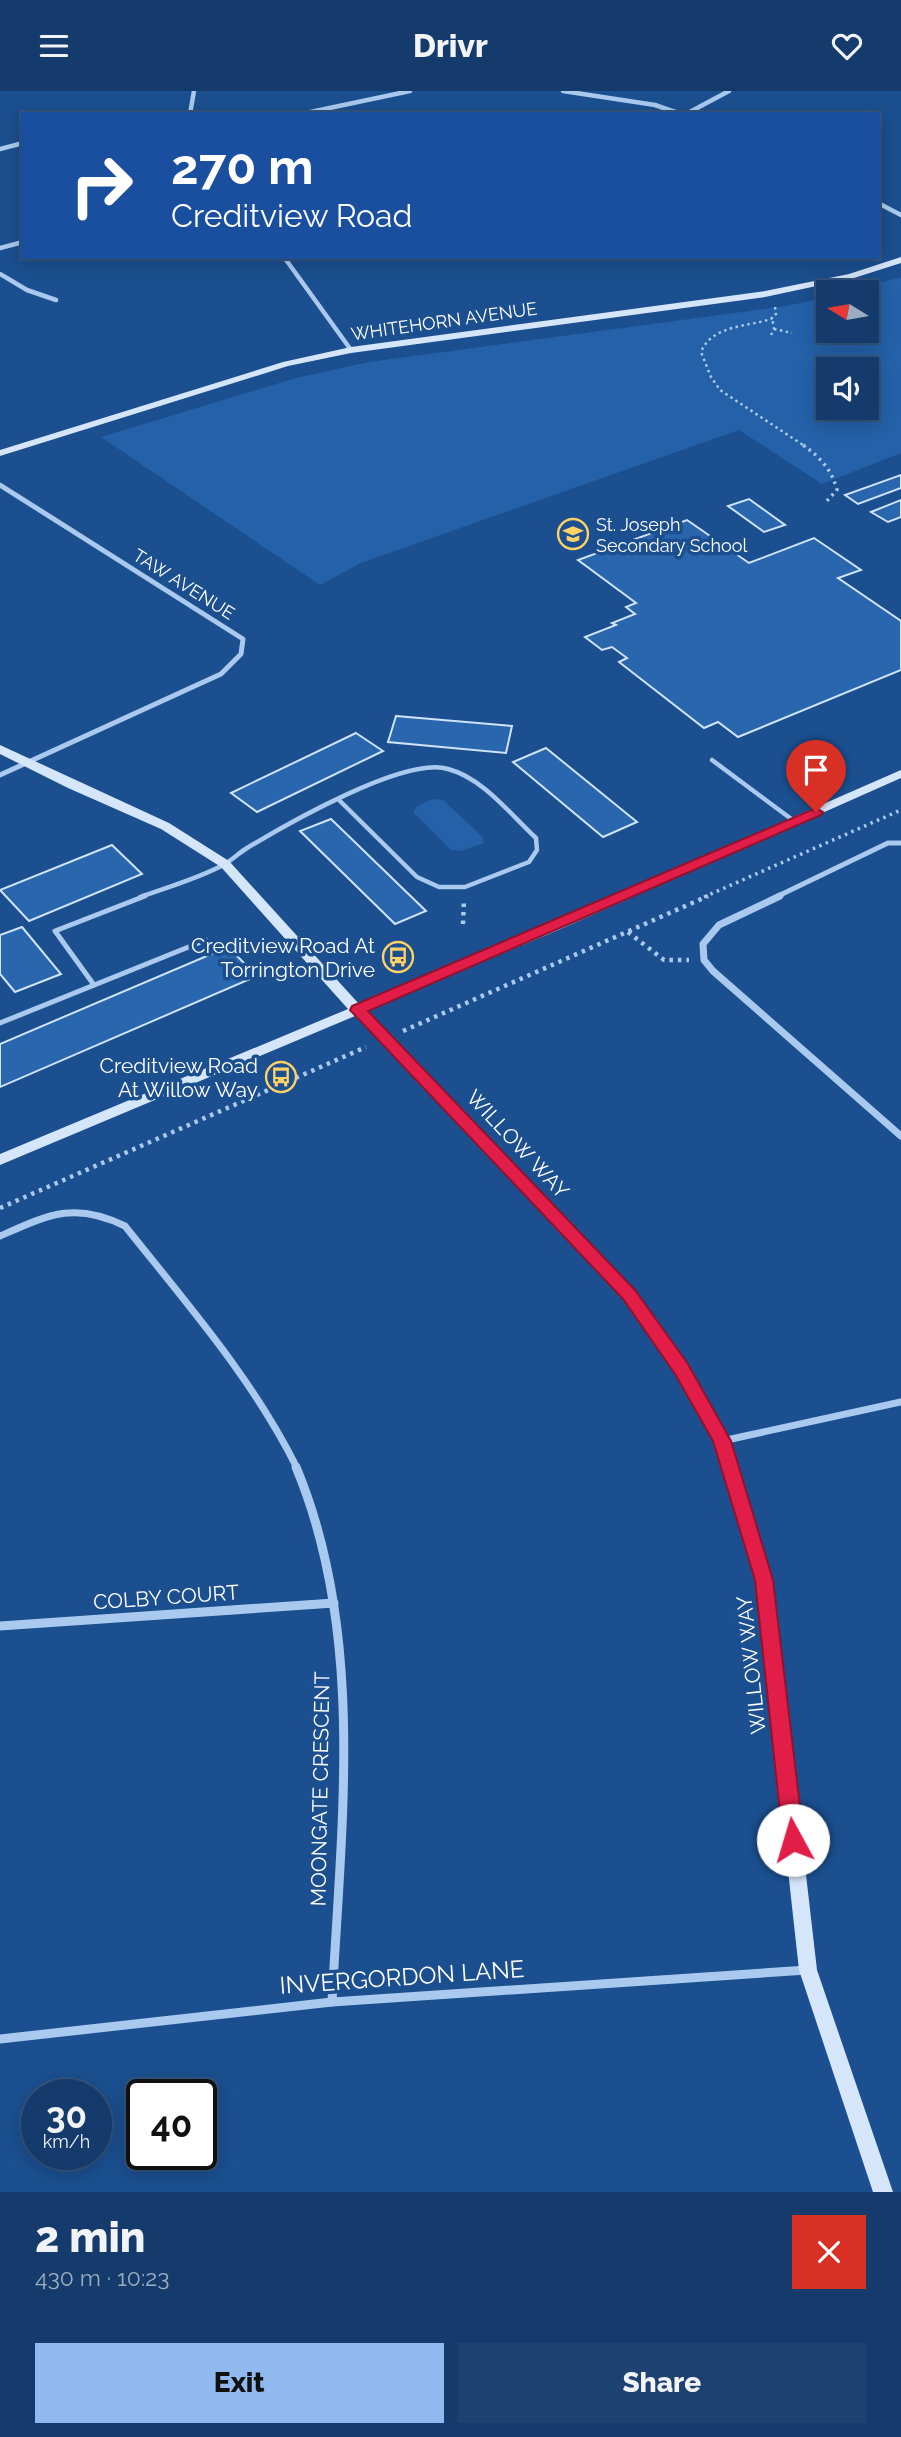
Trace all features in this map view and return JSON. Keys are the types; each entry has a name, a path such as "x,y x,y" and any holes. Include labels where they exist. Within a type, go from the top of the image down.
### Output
{"street":[{"path":"190,112 194,91"},
{"path":"310,112 410,91"},
{"path":"563,91 655,105 677,112"},
{"path":"687,112 729,91"},
{"path":"0,149 21,144"},
{"path":"880,204 901,215"},
{"path":"0,248 21,243"},
{"path":"285,259 351,350"},
{"name":"WHITEHORN AVENUE","path":"0,453 286,364 351,350 765,294 851,276 901,260"},
{"path":"0,274 27,290 56,300"},
{"name":"TAW AVENUE","path":"0,485 243,639 242,654 221,674 30,763"},
{"name":"WILLOW WAY","path":"0,749 72,785 165,826 225,864 358,1010 629,1294 682,1369 722,1441 764,1580 808,1970 883,2192"},
{"path":"0,775 30,763"},
{"path":"0,1160 358,1010 901,774"},
{"path":"901,843 888,843 719,925 703,944 704,960 713,971 901,1136"},
{"name":"MOONGATE CRESCENT","path":"0,1236 64,1211 86,1209 104,1214 125,1226 241,1374 265,1410 313,1507 334,1603 343,1702 332,2002"},
{"path":"722,1441 901,1402"},
{"name":"COLBY COURT","path":"0,1626 334,1603"},
{"name":"INVERGORDON LANE","path":"0,2039 332,2002 808,1970"}],"lane":[{"path":"712,760 794,821"},
{"path":"93,985 55,931 225,864 245,849 393,773 426,765 447,768 467,778 536,838 537,850 529,862 459,889 439,887 417,877 340,801"},
{"path":"0,1023 206,940"}],"path":[{"path":"765,294 777,309 772,317 763,322 719,333 708,339 701,352 719,389 819,457 838,483 837,490 824,504"},
{"path":"771,335 774,329 772,317"},
{"path":"774,329 792,333"},
{"path":"409,1028 901,810"},
{"path":"628,932 664,960 704,960"},
{"path":"0,1207 356,1051"}],"shaded area":[{"path":"901,277 901,453 822,484 739,430 361,563 320,585 101,437 296,378 369,362 786,306 816,300 816,343 879,343 879,283"},
{"path":"433,799 443,800 483,837 484,843 460,851 451,850 413,812 417,806"}],"building":[{"path":"901,475 901,488 858,504 845,495"},
{"path":"749,499 785,525 764,532 728,506"},
{"path":"901,500 901,517 888,522 871,512"},
{"path":"687,520 749,563 814,538 861,570 838,578 901,621 901,670 738,737 718,722 704,728 619,662 627,658 612,647 602,650 585,637 635,614 626,607 636,603 578,560"},
{"path":"396,716 512,726 506,753 388,742"},
{"path":"356,733 383,751 257,812 231,793"},
{"path":"546,748 637,822 603,837 513,762"},
{"path":"331,819 426,911 395,924 300,831"},
{"path":"112,845 142,874 29,921 0,890"},
{"path":"22,927 61,974 15,992 0,974 0,935"},
{"path":"228,947 257,976 0,1087 0,1044"}],"place":[{"name":"St. Joseph Secondary School","path":"573,534"},
{"name":"Creditview Road At Torrington Drive","path":"398,957"},
{"name":"Creditview Road At Willow Way","path":"281,1077"}],"route":[{"path":"793,1840 764,1580 722,1441 682,1369 629,1294 358,1010 816,812"}]}
